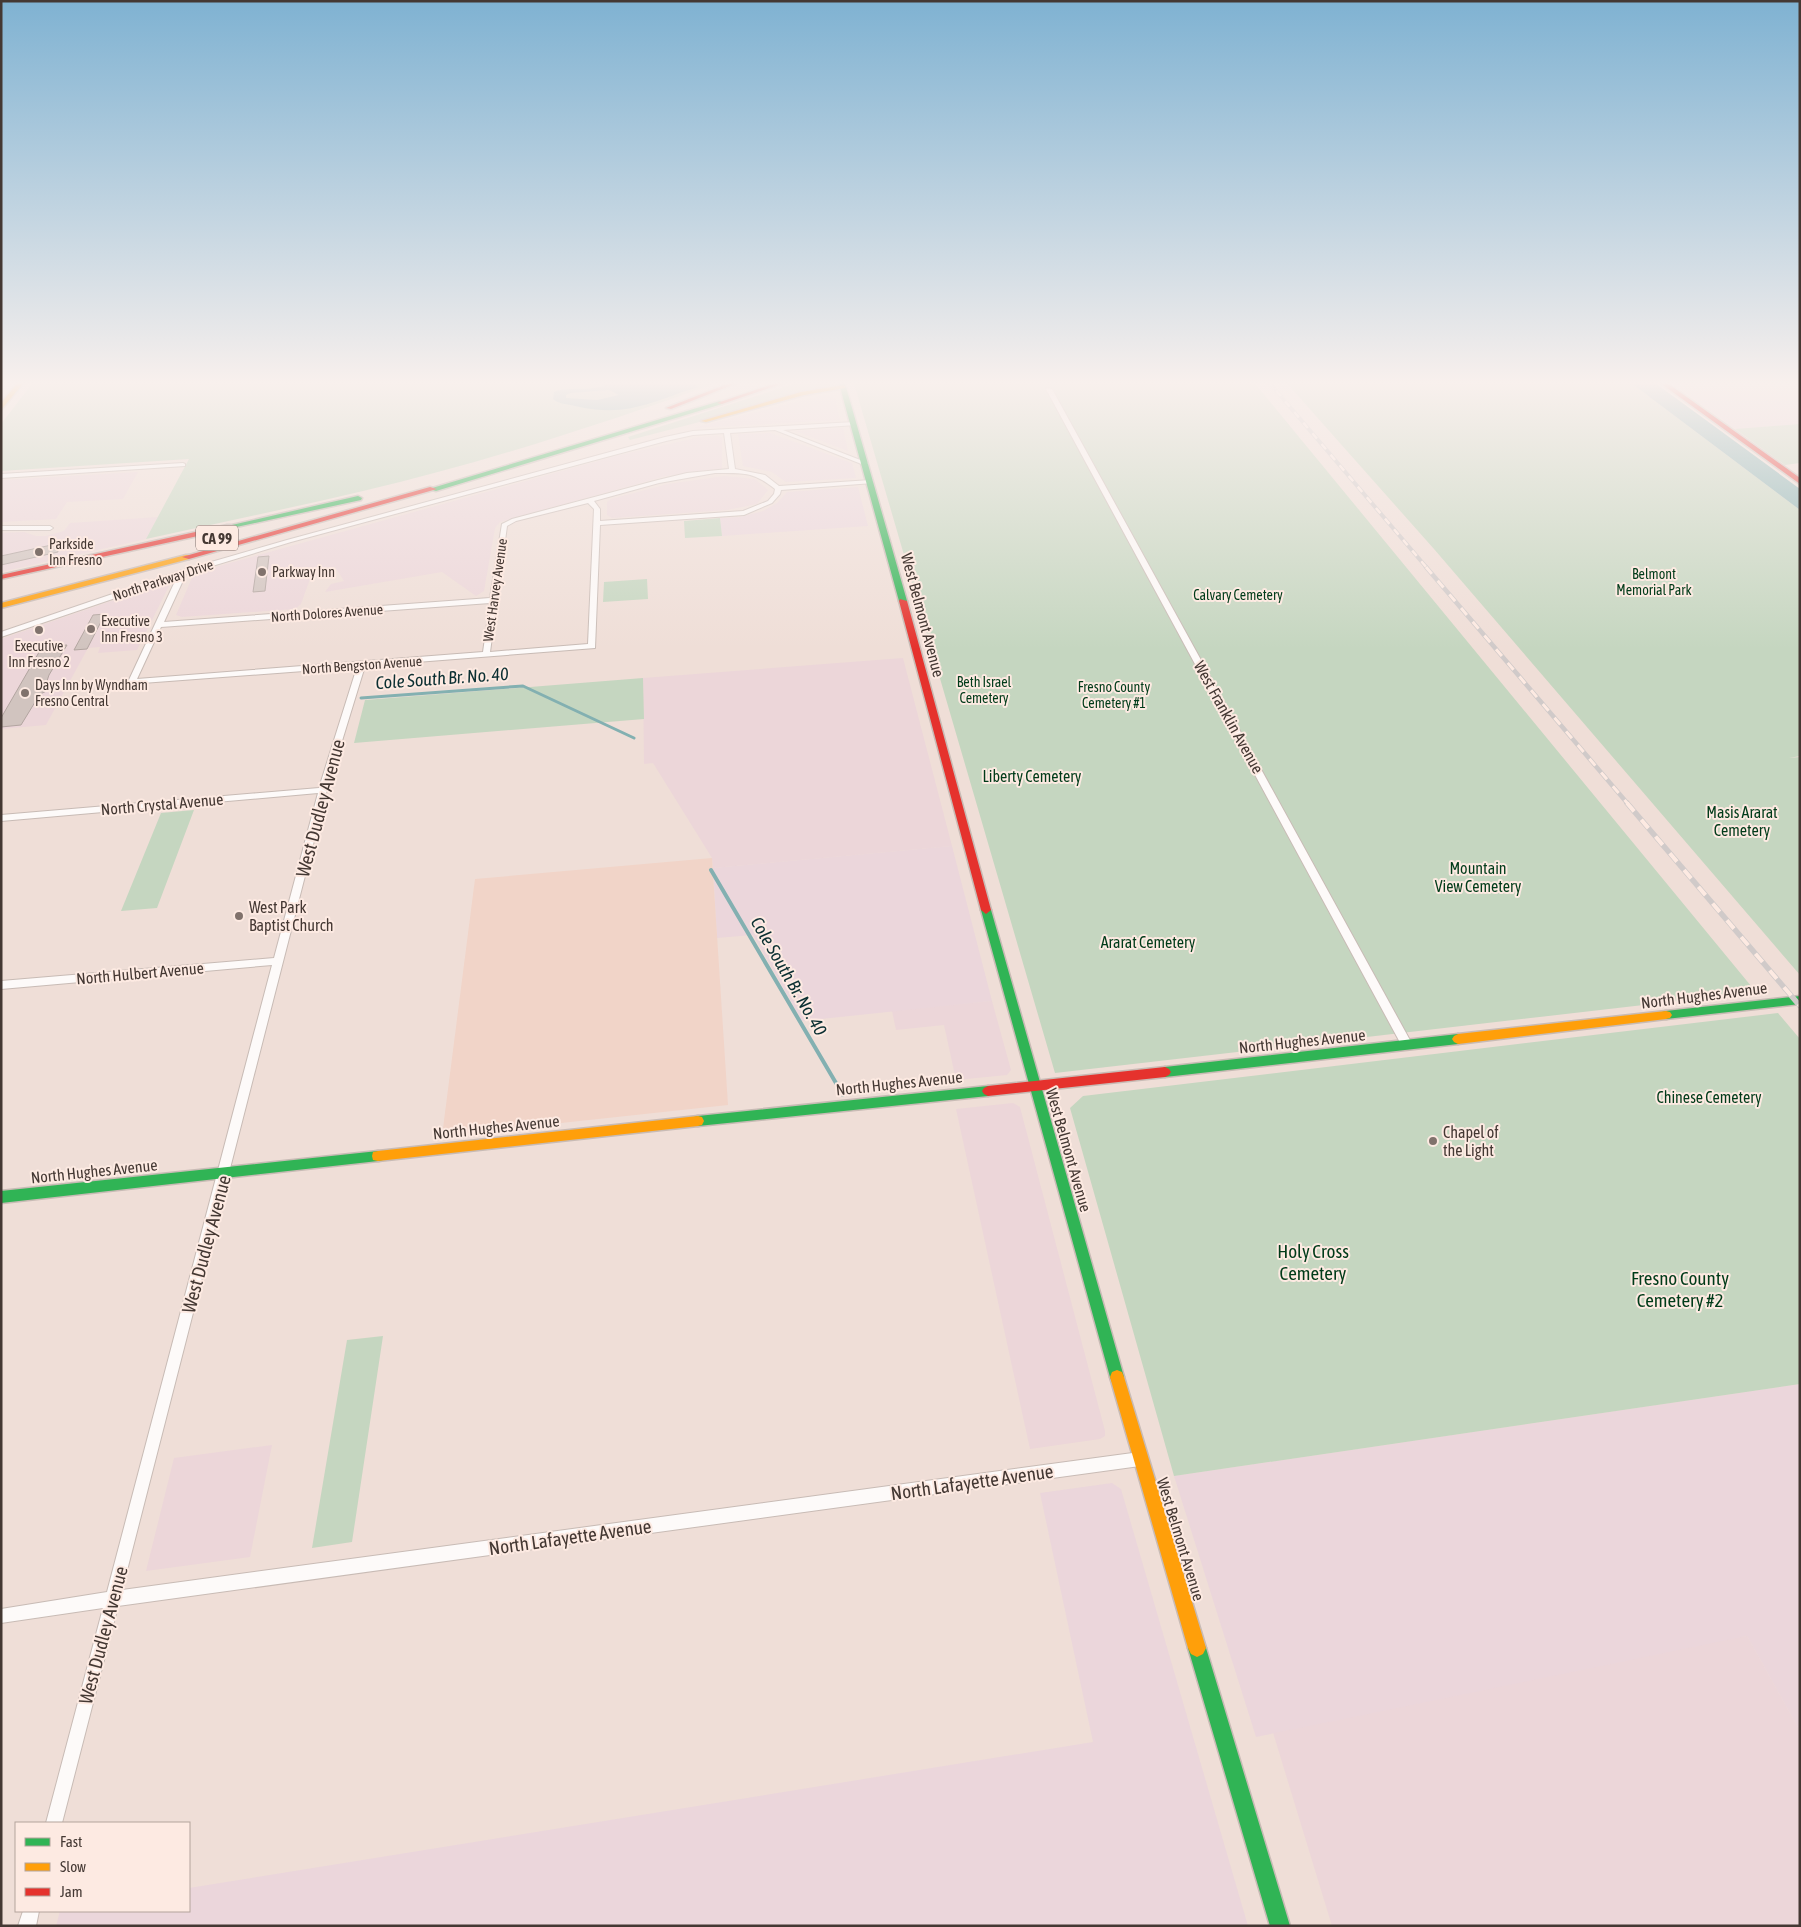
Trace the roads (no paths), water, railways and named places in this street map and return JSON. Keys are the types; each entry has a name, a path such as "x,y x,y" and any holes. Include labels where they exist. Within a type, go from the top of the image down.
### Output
{"main road":[{"name":"CA 99","path":"1,597 474,470"},
{"name":"CA 99","path":"1,606 376,506 499,470"},
{"path":"376,506 458,488 525,470"},
{"name":"West Belmont Avenue","path":"867,470 1034,1087 1140,1459 1280,1926"},
{"path":"1783,470 1800,482"},
{"path":"1,577 432,482"},
{"path":"1,618 218,553 236,544"},
{"name":"North Hughes Avenue","path":"1,1198 850,1104 1034,1087 1800,1000"}],"street":[{"path":"1,476 101,470"},
{"name":"North Parkway Drive","path":"1,635 183,573 552,470"},
{"name":"West Franklin Avenue","path":"1093,470 1407,1045"},
{"path":"732,471 760,475 772,481 778,488 777,494 770,502 744,513 597,523 597,509 590,501 664,480 732,471"},
{"path":"778,488 870,482"},
{"name":"West Harvey Avenue","path":"486,655 504,525 514,520 590,501"},
{"name":"North Bengston Avenue","path":"159,625 132,682 592,646 597,523"},
{"path":"1,528 50,528"},
{"path":"159,625 183,573"},
{"name":"North Dolores Avenue","path":"159,625 494,600"},
{"name":"West Dudley Avenue","path":"54,1822 225,1173 323,790 361,665"},
{"name":"North Crystal Avenue","path":"1,818 323,790"},
{"name":"North Hulbert Avenue","path":"1,985 279,961"},
{"name":"North Lafayette Avenue","path":"1,1616 112,1599 1140,1459"},
{"path":"27,1926 31,1912"}],"water":[{"path":"1747,470 1774,470 1800,489 1800,510"}],"waterway":[{"name":"Cole South Br. No. 40","path":"361,698 523,686 634,738"},
{"name":"Cole South Br. No. 40","path":"711,870 843,1095"}],"railway":[{"path":"1344,470 1427,568"},
{"path":"1426,567 1628,804"},
{"path":"1627,803 1800,1006"}],"place":[{"name":"Parkside Inn Fresno","path":"39,552"},
{"name":"Parkway Inn","path":"262,572"},
{"name":"Executive Inn Fresno 3","path":"91,629"},
{"name":"Executive Inn Fresno 2","path":"39,630"},
{"name":"Days Inn by Wyndham Fresno Central","path":"25,693"},
{"name":"West Park Baptist Church","path":"239,916"},
{"name":"Chapel of the Light","path":"1433,1141"}],"park label":[{"name":"Belmont Memorial Park","path":"1654,582"},
{"name":"Calvary Cemetery","path":"1238,595"},
{"name":"Beth Israel Cemetery","path":"984,690"},
{"name":"Fresno County Cemetery #1","path":"1114,696"},
{"name":"Liberty Cemetery","path":"1032,776"},
{"name":"Masis Ararat Cemetery","path":"1742,821"},
{"name":"Mountain View Cemetery","path":"1478,877"},
{"name":"Ararat Cemetery","path":"1148,942"},
{"name":"Chinese Cemetery","path":"1709,1097"},
{"name":"Holy Cross Cemetery","path":"1313,1262"},
{"name":"Fresno County Cemetery #2","path":"1680,1289"}]}
